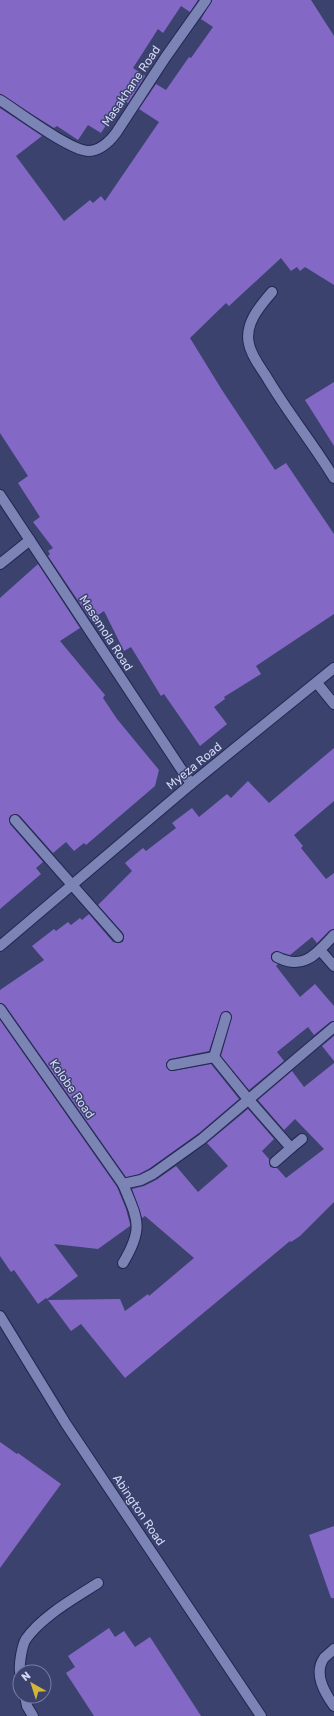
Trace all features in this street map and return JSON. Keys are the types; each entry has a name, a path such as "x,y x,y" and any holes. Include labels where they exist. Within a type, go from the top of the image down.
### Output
{"street":[{"name":"Masakhane Road","path":"0,100 64,142 80,149 90,151 99,148 108,142 116,133 165,58 206,0"},
{"path":"272,292 256,311 250,326 249,343 257,362 275,393 322,458 334,478"},
{"name":"Masemola Road","path":"0,495 191,784"},
{"path":"0,564 30,540"},
{"name":"Myeza Road","path":"0,946 191,784 334,668"},
{"path":"317,683 334,704"},
{"path":"15,820 118,937"},
{"path":"277,957 286,962 304,962 320,950 334,935"},
{"path":"320,950 334,966"},
{"name":"Kolobe Road","path":"0,1010 123,1184 137,1218 138,1230 133,1246 123,1264"},
{"path":"214,1057 226,1018"},
{"path":"123,1184 141,1180 154,1174 202,1139 334,1027"},
{"path":"172,1065 214,1057"},
{"path":"214,1057 248,1100 291,1148"},
{"path":"275,1162 302,1139"},
{"name":"Abington Road","path":"0,1316 66,1424 261,1716"},
{"path":"19,1664 26,1640 48,1616 98,1583"},
{"path":"334,1649 324,1658 320,1668 320,1681 334,1706"},
{"path":"27,1704 33,1716"}],"building":[{"path":"0,0 198,0 190,12 181,6 163,33 158,29 133,68 145,76 128,103 123,99 101,133 88,125 78,140 57,126 54,128 0,94"},
{"path":"212,0 311,0 334,36 334,285 305,267 300,271 297,267 291,271 281,258 229,306 226,303 190,338 222,390 275,470 286,463 334,534 334,614 256,666 261,674 224,697 225,699 214,707 227,724 200,746 164,694 161,696 131,647 124,651 104,611 91,620 48,556 50,554 48,551 53,548 33,522 40,517 18,483 28,476 0,433 0,108 42,136 16,156 64,221 90,200 93,203 101,196 105,201 159,122 139,109 156,84 166,90 189,57 191,58 213,27 201,19"},
{"path":"334,382 334,446 305,400"},
{"path":"38,564 80,628 60,641 105,695 103,698 117,719 159,770 155,786 86,845 84,843 74,851 66,842 53,853 20,816 17,814 11,815 9,818 10,824 43,862 36,868 41,874 0,909 0,598"},
{"path":"334,748 334,801 294,835 303,846 301,848 326,879 334,873 334,929 329,931 317,943 312,937 290,955 276,951 271,954 271,958 272,961 278,964 276,966 300,997 315,984 334,1006 334,1021 330,1022 314,1035 308,1027 277,1052 284,1061 249,1090 221,1056 232,1016 228,1011 222,1012 209,1051 170,1059 166,1063 166,1067 170,1071 173,1071 211,1064 239,1099 199,1133 150,1168 139,1174 126,1177 5,1005 0,1003 0,990 44,960 32,946 54,929 56,931 68,922 71,925 80,918 82,920 89,914 113,942 123,942 123,933 98,905 132,871 125,863 143,848 146,851 176,828 172,823 192,808 199,817 227,794 231,798 248,781 269,803"},
{"path":"0,1020 117,1187 130,1224 130,1226 98,1249 54,1244 78,1276 38,1304 14,1270 11,1272 0,1256"},
{"path":"334,1036 334,1061 322,1046"},
{"path":"334,1063 334,1202 300,1236 291,1242 290,1241 125,1378 81,1324 71,1331 48,1300 120,1299 125,1311 148,1294 149,1296 194,1258 145,1216 142,1218 132,1189 144,1186 156,1180 176,1166 198,1192 228,1166 207,1143 248,1109 274,1139 262,1151 269,1159 270,1167 277,1168 286,1178 324,1149 295,1119 284,1130 258,1100 292,1071 304,1087"},
{"path":"0,1442 61,1484 0,1568"},
{"path":"334,1526 334,1598 331,1598 309,1535"},
{"path":"109,1628 115,1637 124,1631 135,1647 150,1637 201,1716 94,1716 66,1673 75,1667 68,1656"}]}
